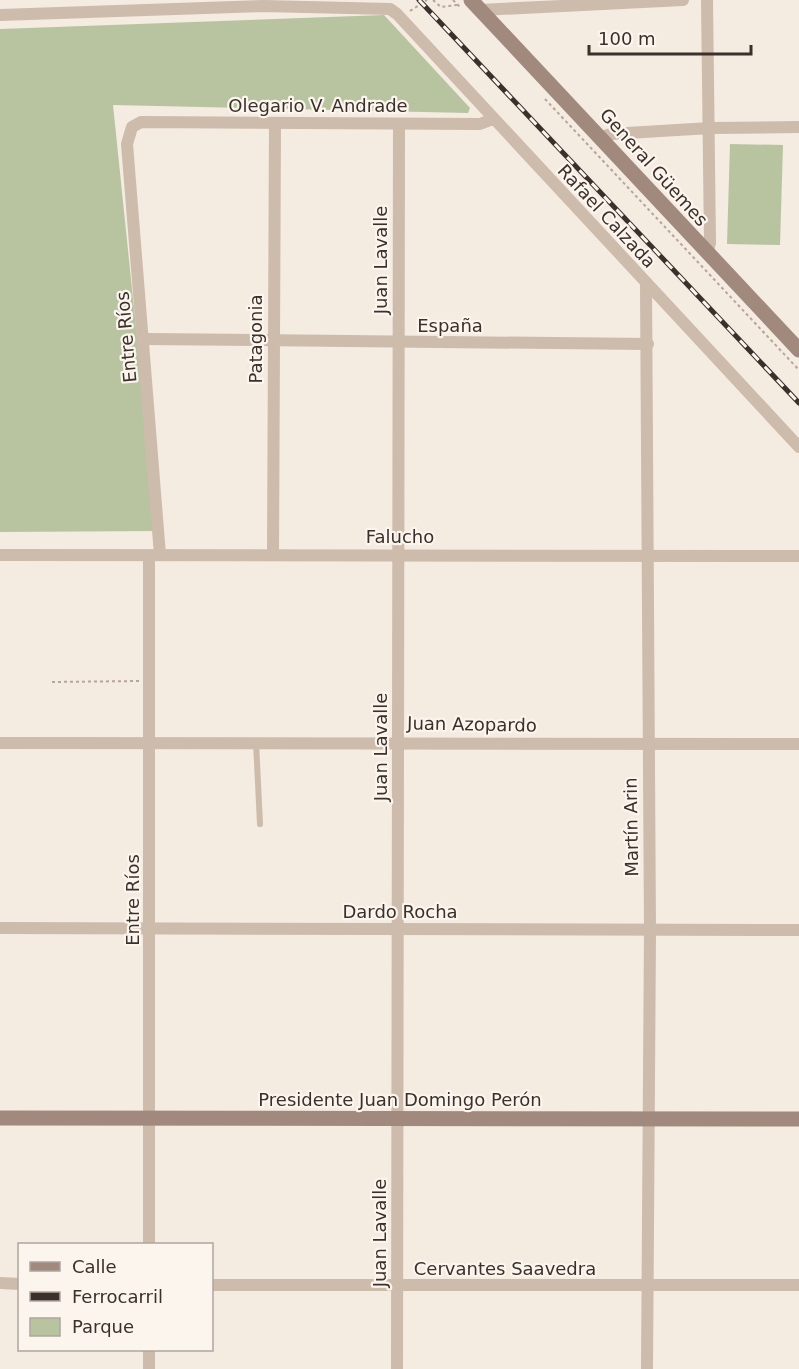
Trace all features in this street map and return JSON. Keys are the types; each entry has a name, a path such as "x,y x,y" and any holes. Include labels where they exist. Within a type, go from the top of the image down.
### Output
{"street":[{"path":"59,0 60,14"},
{"path":"470,6 683,0"},
{"path":"707,0 710,128 710,243 707,254"},
{"path":"0,15 60,14 88,6 263,3"},
{"name":"Rafael Calzada","path":"263,3 390,9 397,14 646,285 799,447"},
{"name":"General Güemes","path":"470,6 601,137 707,254 797,344"},
{"name":"Olegario V. Andrade","path":"141,122 480,124 493,119"},
{"name":"Entre Ríos","path":"141,122 132,127 127,144 145,339 155,556 148,681 149,1243"},
{"name":"Patagonia","path":"273,555 272,342 275,124"},
{"name":"Juan Lavalle","path":"397,1369 399,124"},
{"path":"601,137 611,134 710,128 799,127"},
{"name":"Martín Arin","path":"646,285 650,932 647,1369"},
{"name":"España","path":"145,339 648,344"},
{"name":"Falucho","path":"0,555 799,556"},
{"name":"Juan Azopardo","path":"0,742 399,741 799,744"},
{"name":"Dardo Rocha","path":"0,928 650,932 799,930"},
{"name":"Presidente Juan Domingo Perón","path":"0,1118 799,1119"},
{"path":"0,1283 18,1284"},
{"name":"Cervantes Saavedra","path":"213,1285 799,1285"},
{"path":"149,1351 149,1369"}],"lane":[{"path":"256,742 260,824"}],"path":[{"path":"407,8 411,12 427,0"},
{"path":"433,0 441,7 470,6"},
{"path":"453,0 470,6"},
{"path":"539,92 799,370"},
{"path":"52,682 148,681"}],"green space":[{"path":"384,15 470,108 468,113 113,105 157,531 0,532 0,29"},
{"path":"730,144 783,145 780,245 727,244"}],"railway":[{"path":"419,0 799,403"}]}
